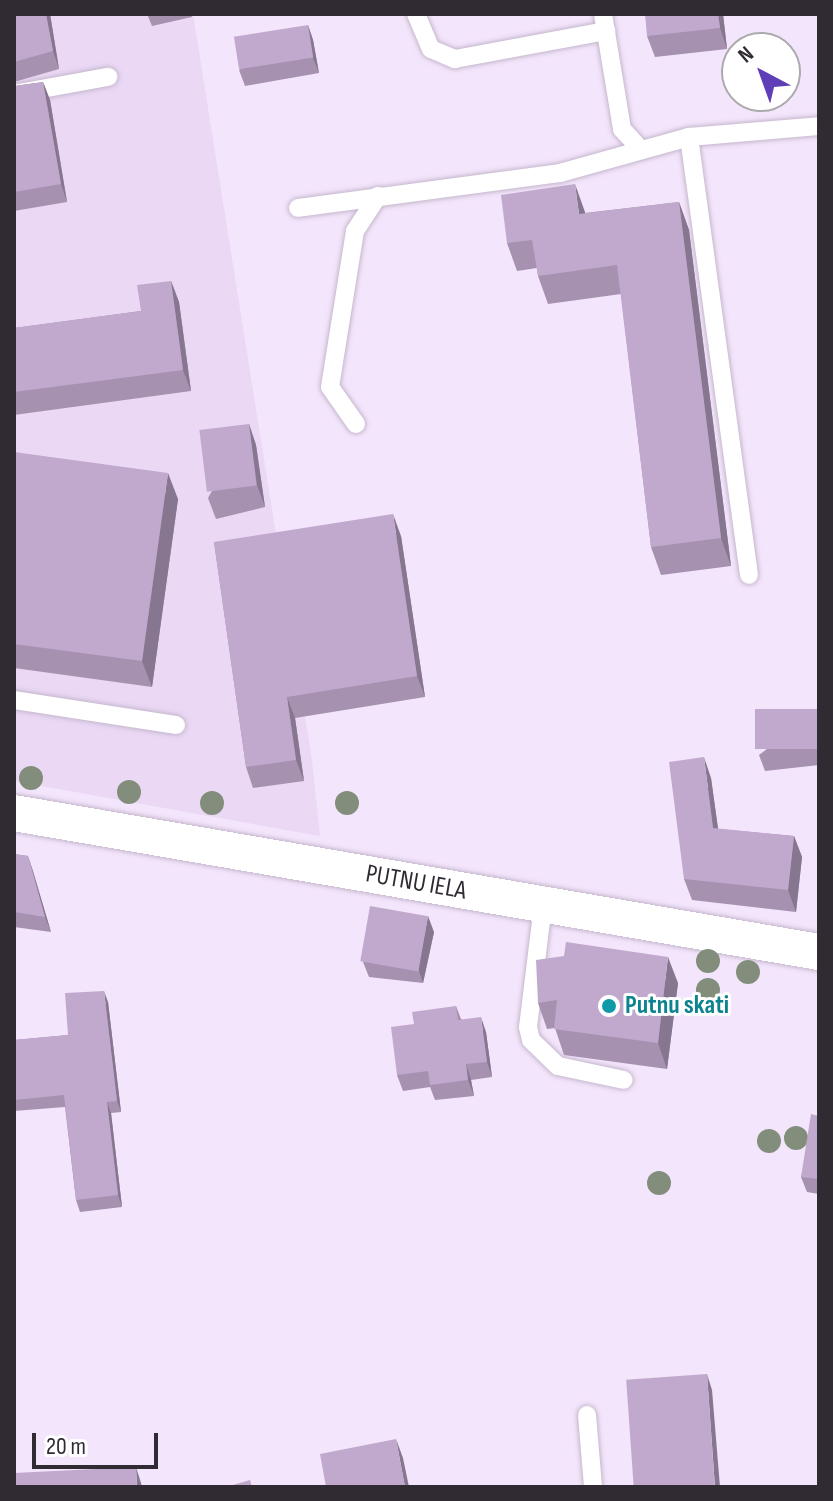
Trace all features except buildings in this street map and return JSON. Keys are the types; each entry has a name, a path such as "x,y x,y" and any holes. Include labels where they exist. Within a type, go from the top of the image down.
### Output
{"street":[{"name":"PUTNU IELA","path":"14,813 819,952"}],"lane":[{"path":"416,14 431,49 455,59 604,23 622,129 638,147"},
{"path":"14,94 108,77"},
{"path":"298,208 560,173 638,147 689,137 819,126"},
{"path":"689,137 749,575"},
{"path":"356,424 330,387 355,231 378,196"},
{"path":"14,700 176,725"},
{"path":"543,905 528,1027 531,1040 558,1066 624,1080"},
{"path":"587,1415 593,1487"}],"shaded area":[{"path":"14,14 193,14 312,760 320,836 14,781"}],"place":[{"name":"Putnu skati","path":"609,1006"}]}
